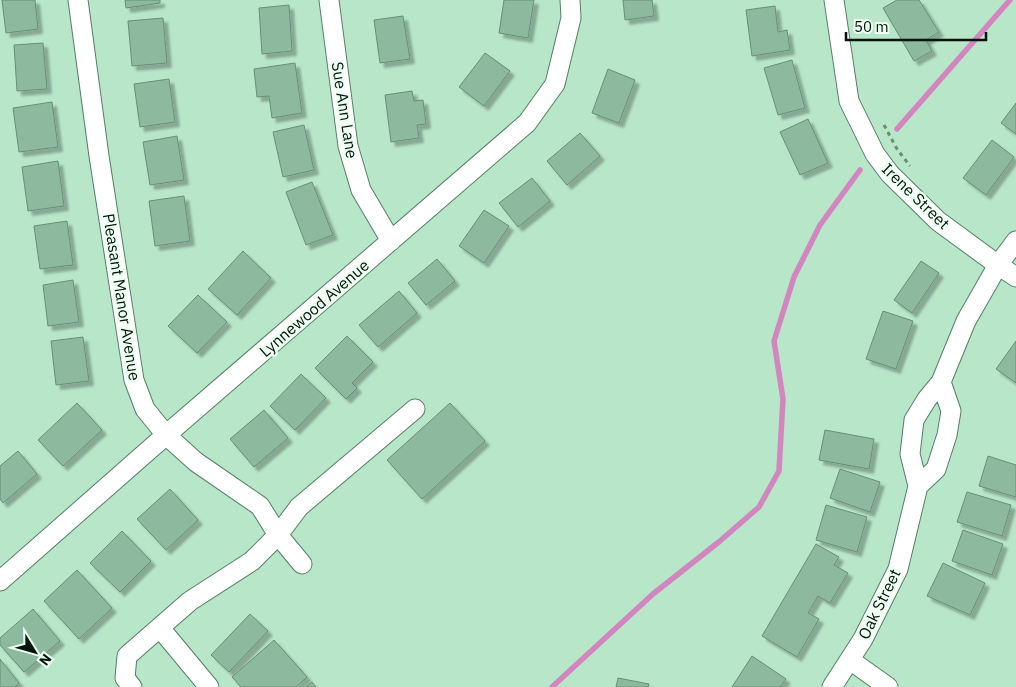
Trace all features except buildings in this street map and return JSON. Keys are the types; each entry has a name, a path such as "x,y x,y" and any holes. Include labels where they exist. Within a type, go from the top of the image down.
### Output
{"street":[{"name":"Pleasant Manor Avenue","path":"78,0 99,156 134,380 145,409 166,435 196,462 260,506 278,535 302,564"},
{"name":"Sue Ann Lane","path":"329,0 348,146 362,190 391,241"},
{"name":"Lynnewood Avenue","path":"0,581 526,124 554,84 571,18 570,0"},
{"name":"Irene Street","path":"834,0 849,101 875,154 890,174 938,221 1016,277"},
{"name":"Oak Street","path":"832,687 863,638 898,569 918,486 910,454 914,420 927,399 941,382 966,321 998,265 1016,241"},
{"path":"918,486 936,469 947,435 951,411 941,382"},
{"path":"132,687 125,678 127,656 190,601 252,561 278,535 299,507 415,409"},
{"path":"160,628 208,687"},
{"path":"850,660 888,687"}],"path":[{"path":"883,124 897,149 913,168"}],"waterway":[{"path":"897,129 1010,0"},
{"path":"552,687 653,594 720,541 759,507 779,471 783,399 774,341 794,277 820,225 860,170"}]}
